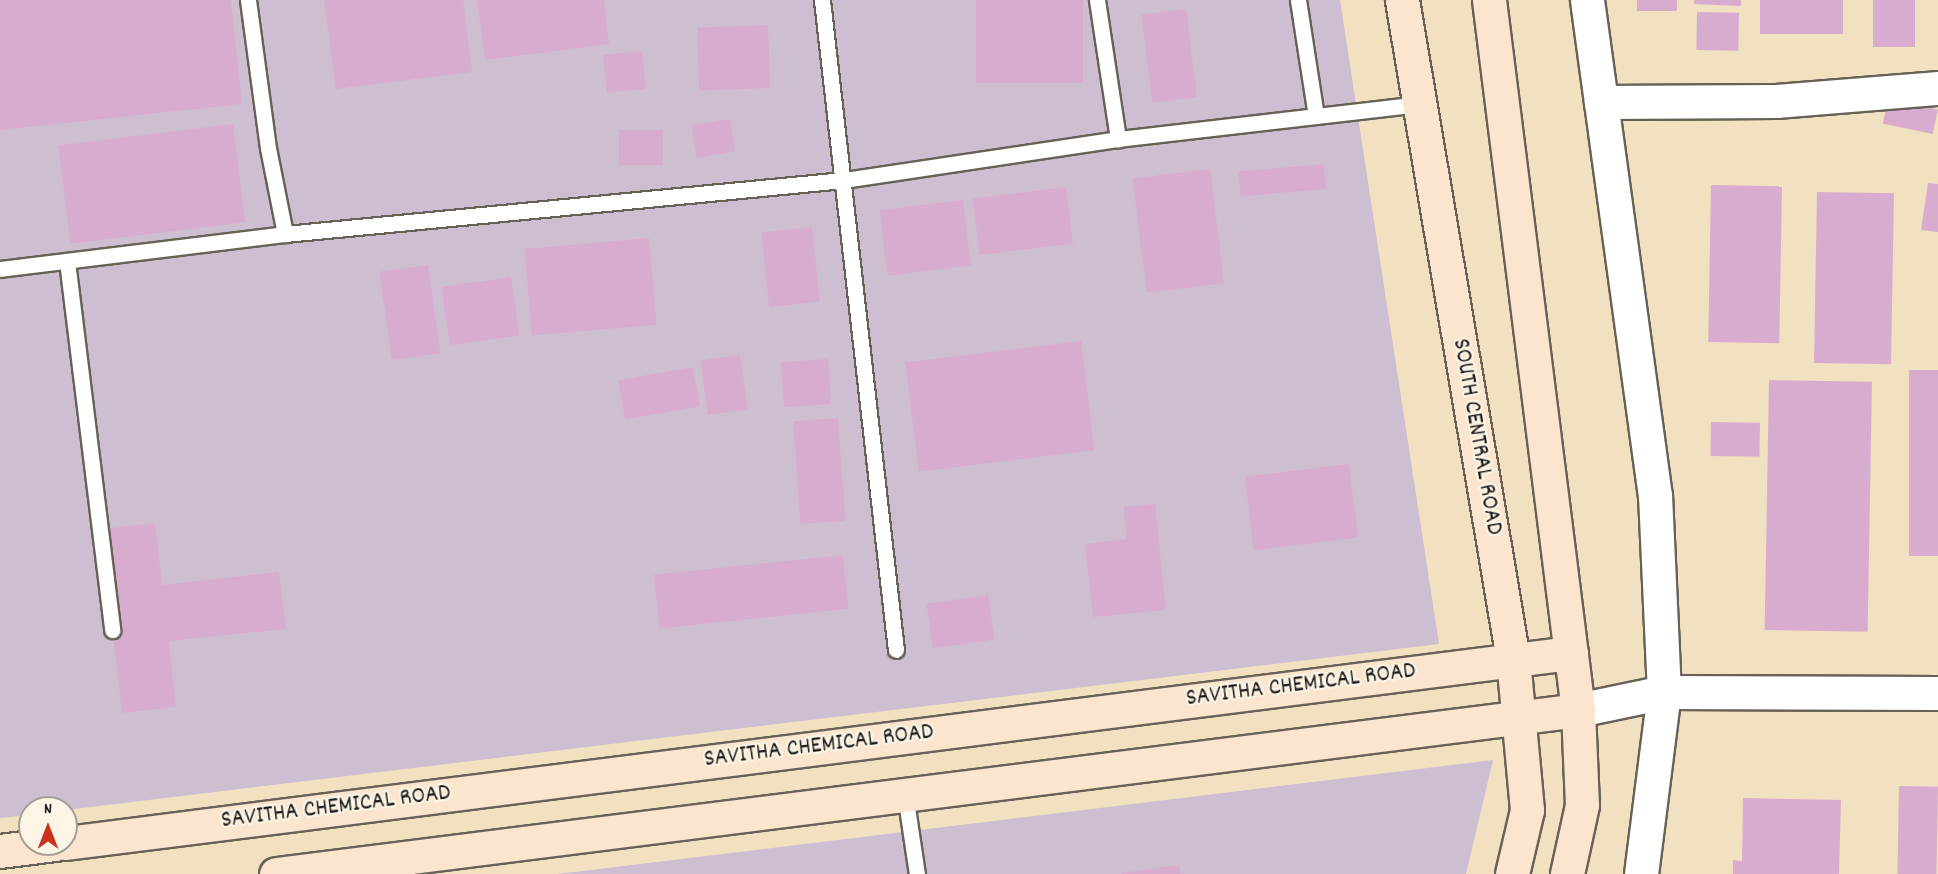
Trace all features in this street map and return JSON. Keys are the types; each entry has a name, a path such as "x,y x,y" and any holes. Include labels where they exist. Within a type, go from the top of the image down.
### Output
{"main road":[{"name":"SOUTH CENTRAL ROAD","path":"1402,0 1513,659 1527,810 1512,874"},
{"path":"1489,0 1578,710 1582,805 1567,874"},
{"name":"SAVITHA CHEMICAL ROAD","path":"78,841 1571,653"},
{"path":"276,874 400,866 905,794 1578,710"},
{"path":"0,851 18,849"}],"street":[{"path":"1587,0 1655,495 1664,692 1641,874"},
{"path":"1601,102 1776,100 1938,88"},
{"path":"1578,710 1664,692 1938,693"}],"lane":[{"path":"248,0 268,148 285,234"},
{"path":"822,0 896,650"},
{"path":"1097,0 1118,139"},
{"path":"1298,0 1316,116"},
{"path":"0,269 285,234 844,180 1118,139 1419,104"},
{"path":"67,261 112,630"},
{"path":"905,794 917,874"}],"shaded area":[{"path":"0,0 1340,0 1439,644 78,809 78,796 18,796 18,816 0,818"},
{"path":"1493,760 1466,874 558,874"}],"building":[{"path":"0,0 231,0 242,104 0,130"},
{"path":"324,0 463,0 472,72 336,89"},
{"path":"477,0 604,0 609,44 485,60"},
{"path":"976,0 1083,0 1083,83 976,83"},
{"path":"1637,0 1677,0 1677,11 1637,11"},
{"path":"1694,0 1741,0 1741,6 1694,4"},
{"path":"1760,0 1843,0 1843,34 1760,34"},
{"path":"1873,0 1915,0 1915,47 1873,47"},
{"path":"1186,9 1197,97 1152,103 1141,14"},
{"path":"1697,12 1739,13 1738,51 1696,50"},
{"path":"768,25 770,88 699,90 697,27"},
{"path":"642,51 646,89 607,93 603,55"},
{"path":"1888,99 1938,110 1933,134 1883,123"},
{"path":"730,119 735,152 697,158 691,125"},
{"path":"233,124 245,222 70,244 58,145"},
{"path":"619,130 663,130 663,165 619,165"},
{"path":"1324,164 1326,189 1241,196 1238,171"},
{"path":"1210,169 1224,283 1147,293 1133,179"},
{"path":"1928,183 1938,184 1938,232 1921,230"},
{"path":"1711,185 1782,186 1779,343 1708,342"},
{"path":"1066,187 1073,244 980,255 973,198"},
{"path":"1817,192 1894,193 1891,364 1814,363"},
{"path":"963,200 971,266 888,276 880,210"},
{"path":"812,227 820,302 769,307 761,232"},
{"path":"649,238 657,325 532,336 524,249"},
{"path":"428,265 440,353 392,360 379,272"},
{"path":"511,277 519,335 450,345 442,287"},
{"path":"1081,341 1094,450 919,472 905,363"},
{"path":"740,355 748,409 708,415 700,361"},
{"path":"828,359 831,404 784,407 781,362"},
{"path":"693,367 700,406 625,420 618,380"},
{"path":"1909,370 1938,370 1938,556 1909,556"},
{"path":"1769,380 1872,382 1868,632 1765,630"},
{"path":"838,418 845,521 800,524 793,421"},
{"path":"1711,422 1760,423 1759,457 1710,456"},
{"path":"1349,464 1358,537 1254,550 1245,477"},
{"path":"1155,504 1166,610 1093,617 1085,544 1127,539 1124,507"},
{"path":"155,523 162,585 279,572 286,629 169,641 176,707 122,713 101,529"},
{"path":"843,555 849,609 660,629 654,575"},
{"path":"988,595 994,640 933,648 927,604"},
{"path":"1899,786 1938,787 1936,874 1897,874"},
{"path":"1743,798 1841,800 1839,874 1733,874 1733,860 1742,861"},
{"path":"1179,865 1181,874 1121,874 1121,873"}]}
